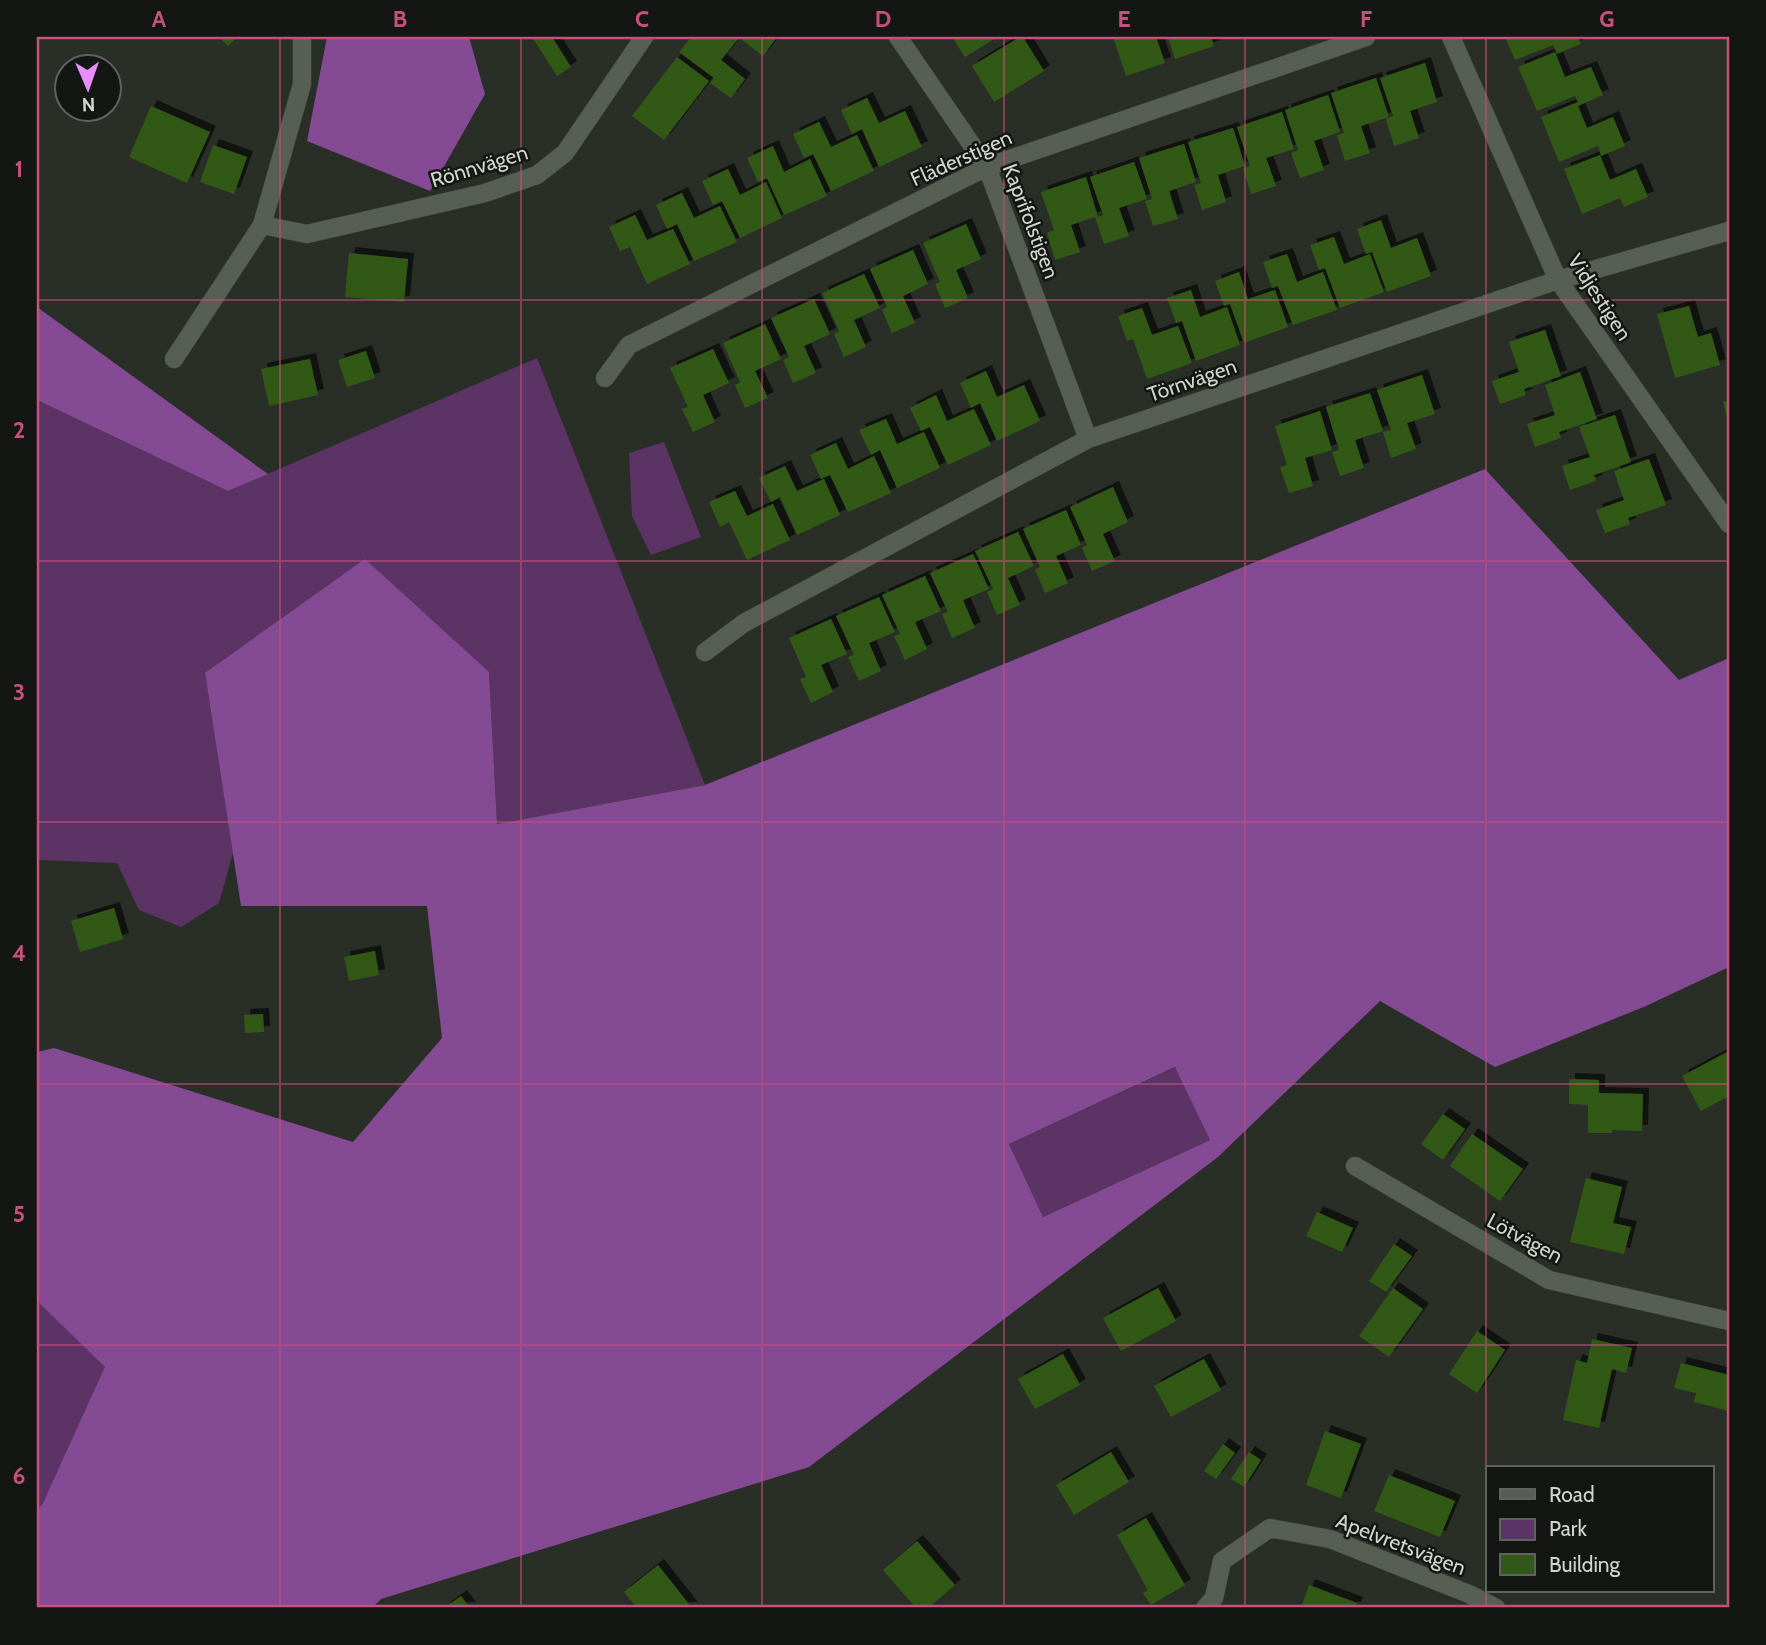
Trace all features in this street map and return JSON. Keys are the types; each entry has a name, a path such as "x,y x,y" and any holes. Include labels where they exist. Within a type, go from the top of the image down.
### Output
{"street":[{"path":"174,359 262,225 302,83 302,37"},
{"name":"Rönnvägen","path":"262,225 307,234 485,192 537,175 565,153 644,37"},
{"name":"Kaprifolstigen","path":"898,37 987,167 1088,439"},
{"name":"Fläderstigen","path":"605,378 629,345 987,167 1366,37"},
{"name":"Vidjestigen","path":"1451,37 1558,280 1729,524"},
{"name":"Törnvägen","path":"705,652 744,623 1088,439 1558,280 1729,231"},
{"name":"Lötvägen","path":"1355,1166 1549,1280 1729,1321"},
{"name":"Apelvretsvägen","path":"1205,1608 1214,1598 1223,1561 1270,1528 1331,1539 1469,1594 1496,1608"}],"green space":[{"path":"537,358 705,785 497,824 489,672 205,673 233,853 219,903 181,927 139,910 117,863 37,860 37,400 228,491"},
{"path":"664,442 701,537 651,555 632,516 629,453"},
{"path":"1176,1067 1210,1140 1043,1217 1009,1144"},
{"path":"37,1301 106,1367 42,1505 37,1508"}],"shaded area":[{"path":"327,37 469,37 485,94 430,191 307,141"},
{"path":"37,307 268,474 228,491 37,400"},
{"path":"1485,469 1679,680 1729,658 1729,967 1646,1006 1495,1067 1380,1001 1218,1157 809,1467 381,1599 372,1608 37,1608 37,1508 42,1505 105,1367 37,1301 37,1052 54,1048 353,1142 442,1038 427,906 241,906 205,673 365,559 489,672 497,824 705,785","holes":["1175,1067 1210,1140 1043,1217 1009,1144"]}],"building":[{"path":"219,37 237,37 228,46"},
{"path":"532,37 552,37 571,67 557,76"},
{"path":"691,37 738,39 721,60 745,79 731,98 710,83 714,78 679,52"},
{"path":"745,37 777,37 763,56 742,40"},
{"path":"952,37 997,37 965,57"},
{"path":"1023,37 1044,71 994,102 972,66"},
{"path":"1113,37 1156,37 1165,63 1126,76"},
{"path":"1168,37 1211,37 1214,46 1175,59"},
{"path":"1505,37 1578,37 1581,44 1557,54 1553,45 1515,60"},
{"path":"1555,52 1565,77 1591,67 1603,95 1578,106 1587,128 1613,117 1625,146 1601,156 1598,146 1559,162 1541,117 1578,102 1575,96 1537,111 1518,67"},
{"path":"677,57 709,81 664,140 632,116"},
{"path":"1425,63 1437,102 1410,111 1419,138 1394,146 1386,119 1393,116 1380,78"},
{"path":"1376,78 1389,117 1361,126 1370,153 1345,161 1337,135 1344,133 1331,93"},
{"path":"1328,95 1340,132 1314,141 1324,170 1300,178 1291,153 1298,150 1285,110"},
{"path":"867,98 879,123 905,111 922,147 879,167 862,129 852,134 841,110"},
{"path":"151,106 210,132 187,183 129,157"},
{"path":"1282,112 1294,149 1266,158 1276,186 1251,194 1243,168 1250,166 1237,127"},
{"path":"819,122 831,147 857,135 874,171 831,191 813,154 804,158 793,134"},
{"path":"1233,128 1245,166 1218,175 1226,202 1202,210 1194,185 1201,183 1188,142"},
{"path":"1184,144 1196,182 1169,191 1178,219 1153,226 1145,201 1152,199 1139,158"},
{"path":"213,145 247,157 234,194 200,182"},
{"path":"773,146 784,172 810,159 827,196 784,215 767,178 758,182 747,158"},
{"path":"1600,155 1610,180 1636,169 1648,197 1624,207 1620,198 1582,214 1564,169"},
{"path":"1134,162 1147,199 1119,208 1129,236 1104,244 1095,217 1071,225 1080,252 1055,260 1047,233 1054,230 1041,192 1086,177 1098,217 1103,215 1090,177"},
{"path":"728,169 740,195 766,182 782,218 740,238 722,201 713,205 702,181"},
{"path":"682,193 694,218 720,206 737,242 694,261 677,224 667,229 656,205"},
{"path":"635,215 647,240 673,229 690,264 647,284 630,247 620,251 609,227"},
{"path":"1381,220 1391,248 1417,238 1431,276 1387,292 1372,252 1366,254 1357,229"},
{"path":"966,224 981,259 956,270 968,298 945,308 935,284 940,282 923,243"},
{"path":"1334,237 1344,264 1370,254 1384,292 1340,308 1325,268 1319,270 1310,245"},
{"path":"913,250 928,284 903,296 915,323 892,333 882,310 887,307 870,269"},
{"path":"349,253 408,259 404,302 345,297"},
{"path":"1287,254 1297,282 1323,272 1337,310 1293,325 1278,286 1272,288 1263,262"},
{"path":"1239,272 1248,299 1275,290 1288,327 1244,343 1230,304 1224,306 1215,281"},
{"path":"864,274 880,308 854,320 866,347 844,357 834,334 839,331 822,293"},
{"path":"1191,290 1200,317 1227,307 1240,345 1196,361 1182,321 1176,323 1167,298"},
{"path":"814,299 830,334 804,346 816,373 793,383 783,360 789,357 771,318"},
{"path":"1689,306 1698,337 1711,333 1720,365 1675,378 1657,314"},
{"path":"1142,308 1152,335 1178,326 1192,363 1147,379 1133,339 1127,341 1118,316"},
{"path":"765,324 781,359 755,371 768,398 745,408 735,385 740,382 723,343"},
{"path":"1545,330 1561,376 1524,389 1526,395 1500,404 1492,381 1519,372 1509,342"},
{"path":"713,349 729,383 703,395 715,422 693,432 682,409 688,407 670,368"},
{"path":"366,351 375,378 347,387 338,360"},
{"path":"310,359 318,395 269,406 261,369"},
{"path":"986,371 997,397 1024,385 1040,421 997,441 980,403 971,408 960,383"},
{"path":"1580,372 1597,419 1559,432 1561,438 1535,447 1527,424 1555,415 1545,385"},
{"path":"1422,375 1435,414 1407,423 1416,449 1391,458 1383,432 1391,430 1377,390"},
{"path":"1370,393 1383,431 1355,440 1364,468 1340,476 1332,452 1339,450 1326,407"},
{"path":"936,395 947,421 974,409 991,445 948,465 930,427 921,431 910,408"},
{"path":"1729,400 1729,422 1728,422 1723,402"},
{"path":"1320,411 1332,450 1305,458 1313,486 1289,493 1280,467 1287,465 1275,426"},
{"path":"1615,415 1631,462 1594,475 1596,481 1570,490 1562,466 1590,457 1579,427"},
{"path":"886,419 897,444 924,432 940,468 897,488 880,450 871,455 859,430"},
{"path":"836,443 848,469 874,456 891,493 848,512 830,475 821,479 810,455"},
{"path":"1649,459 1666,505 1628,518 1630,524 1605,533 1596,510 1624,500 1614,471"},
{"path":"785,466 797,491 824,479 840,515 797,535 780,497 771,502 759,478"},
{"path":"1113,487 1128,522 1103,534 1115,561 1092,571 1082,548 1087,545 1070,507"},
{"path":"735,491 747,516 773,504 790,540 747,560 729,522 720,527 709,502"},
{"path":"1066,510 1081,545 1056,556 1068,583 1045,593 1035,570 1040,567 1023,529"},
{"path":"1018,532 1034,566 1008,578 1020,605 997,615 987,592 993,589 975,551"},
{"path":"973,554 989,589 963,600 975,628 952,638 942,614 948,612 930,573"},
{"path":"925,576 941,611 915,622 927,649 905,660 894,636 900,634 882,595"},
{"path":"879,597 895,632 869,643 881,671 859,681 848,657 854,655 836,616"},
{"path":"831,619 847,654 821,665 833,692 811,703 800,679 806,677 789,638"},
{"path":"114,908 123,939 80,952 71,921"},
{"path":"375,951 379,975 349,981 344,957"},
{"path":"263,1014 264,1032 245,1033 244,1015"},
{"path":"1729,1051 1729,1096 1701,1111 1682,1076"},
{"path":"1569,1079 1599,1080 1599,1093 1643,1094 1642,1131 1612,1130 1612,1133 1588,1133 1588,1105 1569,1104"},
{"path":"1443,1114 1465,1129 1443,1160 1421,1144"},
{"path":"1472,1134 1523,1169 1500,1201 1450,1166"},
{"path":"1586,1178 1622,1187 1613,1223 1631,1227 1624,1254 1570,1242"},
{"path":"1317,1212 1353,1228 1342,1252 1306,1236"},
{"path":"1394,1244 1412,1256 1386,1292 1369,1281"},
{"path":"1158,1288 1176,1321 1121,1351 1103,1318"},
{"path":"1393,1288 1423,1309 1389,1357 1359,1336"},
{"path":"1477,1331 1505,1350 1477,1393 1449,1374"},
{"path":"1592,1339 1632,1348 1626,1373 1612,1369 1599,1428 1563,1420 1576,1360 1587,1363"},
{"path":"1063,1354 1080,1385 1035,1409 1018,1379"},
{"path":"1204,1359 1221,1390 1171,1417 1154,1386"},
{"path":"1681,1363 1729,1375 1729,1411 1694,1402 1696,1393 1674,1388"},
{"path":"1325,1431 1361,1444 1341,1498 1306,1485"},
{"path":"1223,1444 1235,1453 1216,1479 1204,1471"},
{"path":"1111,1452 1129,1482 1074,1515 1056,1485"},
{"path":"1249,1452 1261,1460 1244,1487 1231,1479"},
{"path":"1389,1475 1455,1501 1440,1537 1374,1511"},
{"path":"1146,1518 1185,1585 1151,1605 1143,1593 1148,1590 1117,1535"},
{"path":"917,1541 955,1585 928,1608 916,1608 883,1570"},
{"path":"658,1565 692,1608 637,1608 624,1592"},
{"path":"1309,1585 1357,1603 1355,1608 1301,1608"},
{"path":"461,1596 470,1608 444,1608"}]}
